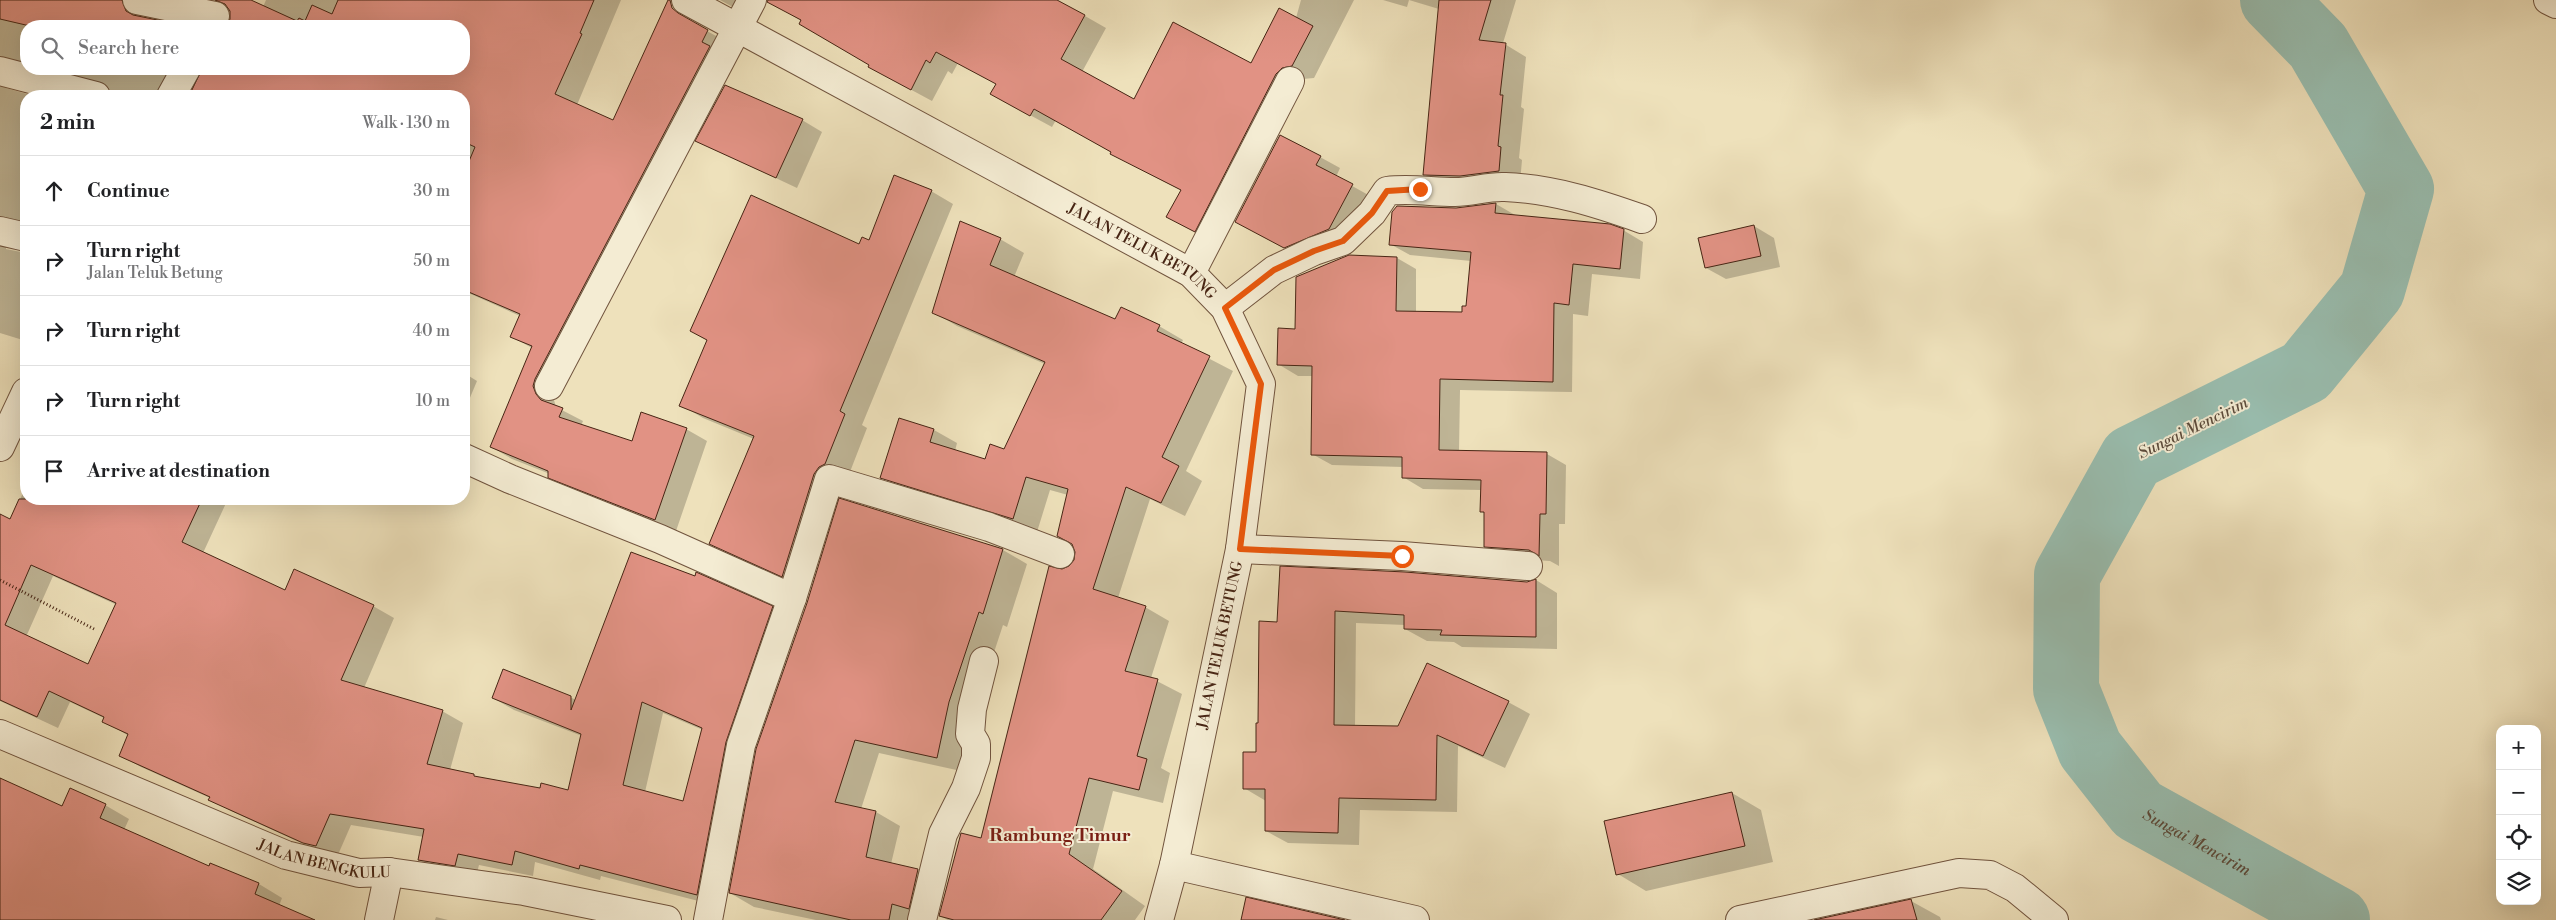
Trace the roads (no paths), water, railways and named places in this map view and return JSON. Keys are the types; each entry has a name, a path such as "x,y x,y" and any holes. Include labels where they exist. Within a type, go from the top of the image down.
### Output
{"street":[{"path":"138,0 216,14"},
{"name":"JALAN TELUK BETUNG","path":"686,0 1191,272 1225,308 1261,384 1240,549 1174,866 1159,920"},
{"path":"549,386 752,0"},
{"path":"2548,0 2556,4"},
{"path":"0,71 73,90"},
{"path":"174,90 183,75"},
{"path":"1191,272 1290,81"},
{"path":"1225,308 1274,270 1314,251 1343,241 1372,213 1387,191 1420,189 1460,192 1502,186 1534,189 1591,201 1642,220"},
{"path":"0,231 20,236"},
{"path":"0,447 20,405"},
{"path":"470,461 502,476 660,539 792,598"},
{"path":"708,920 742,745 792,598 829,479 989,527 1060,554"},
{"path":"1240,549 1402,556 1528,566"},
{"path":"922,920 943,834 966,788 976,758 976,744 970,734 972,709 984,661"},
{"name":"JALAN BENGKULU","path":"0,734 286,855 359,873 389,872 524,891 667,920"},
{"path":"1174,866 1415,920"},
{"path":"379,920 389,872"},
{"path":"1740,920 1959,873 1990,875 2015,888 2054,920"}],"waterway":[{"name":"Sungai Mencirim","path":"2273,0 2318,46 2401,189 2372,290 2305,372 2132,458 2067,575 2066,689 2090,749 2138,810 2337,920"}],"district":[{"name":"Rambung Timur","path":"1060,835"}]}
